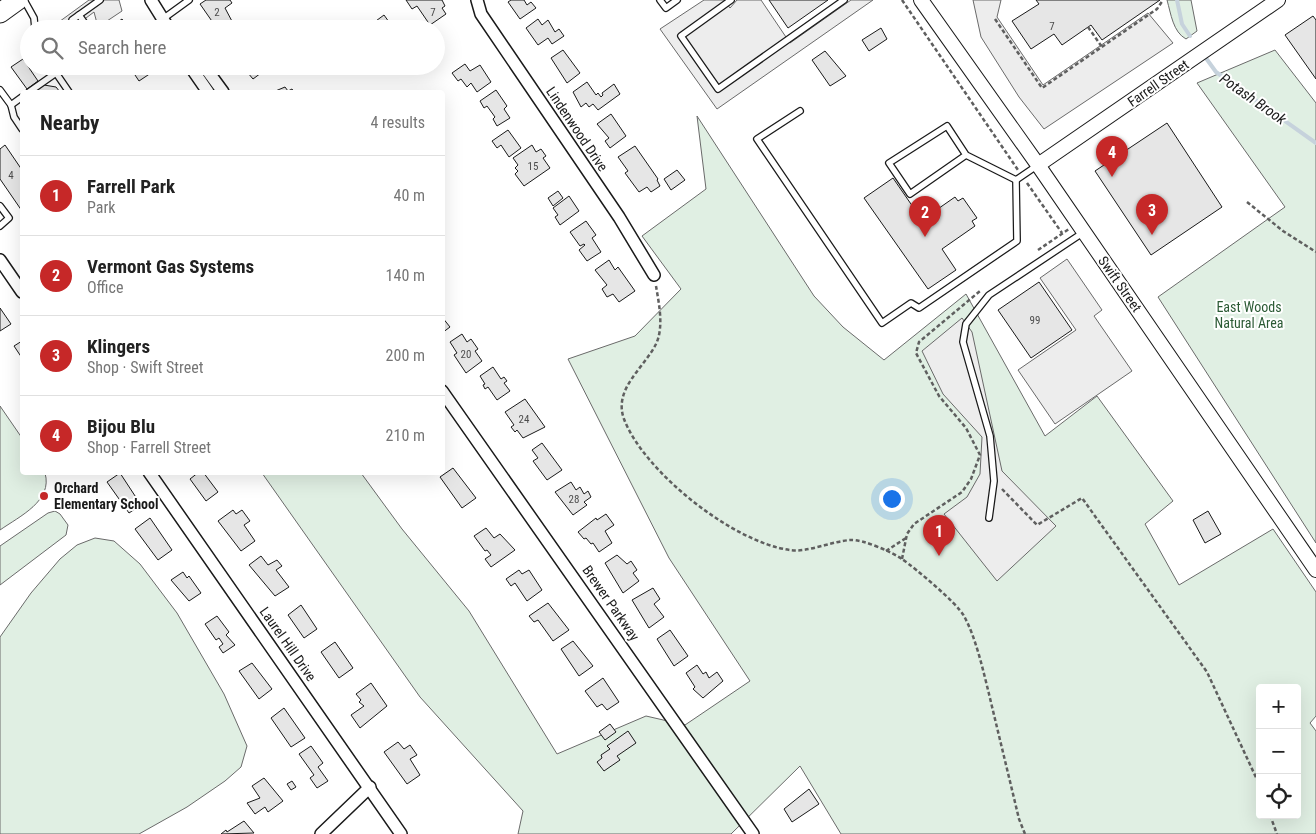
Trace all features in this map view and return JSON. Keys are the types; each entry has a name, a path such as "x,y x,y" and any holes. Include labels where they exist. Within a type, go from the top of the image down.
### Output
{"highway":[{"path":"0,13 18,0"}],"street":[{"path":"151,0 165,20"},
{"name":"Lindenwood Drive","path":"477,0 481,14 619,217 654,275"},
{"name":"Swift Street","path":"921,0 1038,165 1316,570"},
{"name":"Farrell Street","path":"1038,165 1276,1"},
{"path":"196,75 207,90"},
{"path":"211,75 222,90"},
{"path":"0,260 20,289"},
{"name":"Brewer Parkway","path":"445,395 753,834"},
{"name":"Laurel Hill Drive","path":"151,475 401,834"},
{"path":"321,834 370,787"}],"lane":[{"path":"24,0 34,20"},
{"path":"72,20 100,0"},
{"path":"173,20 188,0"},
{"path":"660,0 666,8 677,0"},
{"path":"731,0 681,36 718,89 844,0"},
{"path":"79,15 83,20"},
{"path":"32,90 53,75"},
{"path":"57,75 68,90"},
{"path":"0,90 11,105 14,117 20,126"},
{"path":"11,105 20,98"},
{"path":"800,111 757,139 882,323 911,303 919,308 1017,241 1016,180"},
{"path":"966,155 910,194 889,163 947,126 966,155 1016,180"},
{"path":"1016,180 1038,165"},
{"path":"0,206 9,218 0,226"},
{"path":"988,518 994,481 990,436 963,342 966,324 989,295 1084,232"}],"path":[{"path":"902,0 1062,234"},
{"path":"995,19 1042,88 1156,9 1163,0"},
{"path":"1088,27 1102,47"},
{"path":"1247,202 1283,231 1316,252"},
{"path":"654,275 660,313 657,343 623,393 624,418 657,470 677,489 722,520 761,542 791,550 853,540 886,551 902,559 964,616 981,664 1019,819 1026,834"},
{"path":"994,481 1037,525 1082,498 1207,672 1256,777"},
{"path":"886,551 906,538"},
{"path":"1271,819 1277,834"}],"green space":[{"path":"1167,0 1191,0 1197,31 1186,39 1175,27"},
{"name":"East Woods Natural Area","path":"1275,50 1316,103 1316,543 1158,297 1285,207 1197,83"},
{"path":"697,116 814,296 843,327 884,360 966,294 1045,436 1097,396 1173,501 1145,524 1179,585 1273,529 1316,592 1316,716 1310,723 1316,731 1316,834 841,834 800,766 731,834 518,834 523,811 420,697 263,475 362,475 402,529 469,611 557,754 646,716 685,725 750,681 669,558 568,359 635,336 681,289 642,236 706,189"},
{"path":"0,406 20,435 20,475 45,475 46,483 40,500 0,530"},
{"path":"55,511 60,514 68,525 66,535 0,585 0,546 48,513"},
{"path":"95,538 114,541 140,564 177,613 224,694 247,746 241,767 225,781 187,807 139,834 0,834 0,637 31,593 60,559 77,545"}],"shaded area":[{"path":"89,0 119,0 122,11 108,20 96,20 94,12 83,20 62,20"},
{"path":"704,0 724,0 730,8 737,0 761,0 790,43 851,0 873,0 717,109 660,29"},
{"path":"973,0 1001,0 997,17 1043,85 1148,13 1173,43 1044,129 1019,97 981,37"},
{"path":"1067,259 1102,310 1094,316 1132,371 1055,424 1018,370 1076,330 1040,278"},
{"path":"962,318 972,332 1002,471 1056,526 997,581 944,514 967,497 980,474 982,437 943,394 922,351"}],"building":[{"path":"206,0 230,0 232,3 225,8 231,20 211,20 200,4"},
{"path":"406,0 442,0 445,6 442,8 446,14 437,20 427,20 417,6 412,9"},
{"path":"511,0 524,0 527,5 531,2 536,8 520,19 508,2"},
{"path":"769,0 828,0 788,28"},
{"path":"1036,0 1160,0 1102,40 1091,25 1062,45 1054,34 1031,49 1012,21 1039,4"},
{"path":"384,15 388,20 377,20"},
{"path":"1313,16 1316,20 1316,79 1285,35"},
{"path":"538,19 542,25 548,20 555,32 559,29 564,36 552,44 548,38 538,45 526,28"},
{"path":"881,28 887,39 869,51 862,40"},
{"path":"563,50 580,73 567,83 551,58"},
{"path":"825,51 846,76 830,86 812,60"},
{"path":"20,61 20,75 34,75 38,81 27,89 11,67"},
{"path":"465,64 470,71 480,65 491,82 477,92 471,83 467,87 461,79 458,81 452,73"},
{"path":"135,75 148,75 139,81"},
{"path":"250,75 258,75 253,79"},
{"path":"587,82 596,95 598,93 601,97 602,93 614,84 620,94 598,110 593,104 589,107 586,103 581,107 573,92"},
{"path":"44,85 56,87 58,90 37,90"},
{"path":"496,90 507,106 504,109 510,118 497,126 493,119 495,117 487,106 484,108 480,101"},
{"path":"611,114 626,136 610,148 605,141 609,138 597,124"},
{"path":"1167,123 1222,207 1151,255 1095,171"},
{"path":"508,130 521,148 509,157 501,145 497,148 492,141"},
{"path":"5,145 20,167 20,208 0,179 0,149"},
{"path":"532,145 536,152 541,149 546,156 543,158 550,168 524,186 515,174 518,171 515,168 518,165 513,158"},
{"path":"635,146 658,179 660,186 651,192 647,187 639,192 625,173 628,171 618,157"},
{"path":"677,170 685,180 671,190 664,179"},
{"path":"893,178 922,220 955,197 958,201 963,198 977,218 972,221 975,226 942,249 956,270 928,289 864,198"},
{"path":"558,191 563,198 553,206 548,198"},
{"path":"569,196 579,211 560,225 555,217 558,215 553,208"},
{"path":"586,221 596,235 592,238 601,252 587,261 579,250 585,245 580,246 570,232"},
{"path":"609,260 615,270 618,267 635,291 619,302 613,294 607,297 602,289 607,285 595,270"},
{"path":"1039,282 1072,330 1031,358 998,310"},
{"path":"0,308 11,324 0,331"},
{"path":"445,321 450,327 445,331"},
{"path":"462,334 467,342 471,339 478,349 475,351 482,361 466,373 454,355 457,353 450,342"},
{"path":"20,342 20,355 14,346"},
{"path":"493,367 501,379 504,377 507,381 504,383 510,391 497,400 488,387 485,389 483,385 485,384 480,376"},
{"path":"525,399 545,427 523,438 517,430 515,432 511,427 514,425 505,412"},
{"path":"542,443 562,470 547,480 533,461 538,458 532,450"},
{"path":"453,468 476,498 462,508 440,477"},
{"path":"117,475 121,475 141,505 129,513 107,482"},
{"path":"195,475 205,475 218,492 206,501 190,479"},
{"path":"571,482 576,490 580,487 584,494 588,491 591,497 584,502 587,505 573,515 555,492"},
{"path":"233,510 236,514 242,510 250,521 244,525 255,541 241,551 218,521"},
{"path":"1208,511 1221,534 1205,543 1193,520"},
{"path":"606,514 614,525 605,531 612,543 599,552 593,543 591,544 586,538 584,539 578,532 596,518 597,520"},
{"path":"150,518 172,550 158,560 135,529"},
{"path":"486,528 494,538 500,534 515,550 491,567 485,559 491,555 487,550 485,551 474,536"},
{"path":"617,555 627,564 631,561 637,570 633,573 639,581 623,593 605,563"},
{"path":"261,556 268,565 277,560 282,566 276,570 289,587 275,596 249,565"},
{"path":"519,570 522,574 529,570 542,590 527,601 515,583 511,586 506,579"},
{"path":"183,572 187,578 189,576 201,593 189,601 171,580"},
{"path":"653,588 660,599 654,604 664,617 649,628 632,600"},
{"path":"548,603 569,630 553,641 538,620 534,622 529,616"},
{"path":"301,605 317,629 304,638 288,615"},
{"path":"217,616 229,632 226,635 235,645 223,653 219,647 223,644 219,638 216,640 205,624"},
{"path":"670,630 688,656 674,666 657,639"},
{"path":"573,641 593,666 579,676 561,649"},
{"path":"335,642 353,668 339,678 321,652"},
{"path":"252,663 272,689 259,699 239,671"},
{"path":"697,665 703,674 706,672 709,678 717,672 723,681 703,698 693,689 695,687 686,673"},
{"path":"603,678 619,702 607,710 602,704 597,707 585,691"},
{"path":"371,683 387,706 360,728 351,715 364,706 359,702 361,700 356,694"},
{"path":"284,708 305,738 291,747 271,718"},
{"path":"610,724 616,732 605,740 599,732"},
{"path":"628,731 636,743 617,756 620,760 604,771 597,762 602,758 601,755 610,749 607,746"},
{"path":"398,742 404,749 410,745 417,755 410,759 420,775 407,784 384,752"},
{"path":"311,746 323,763 318,767 328,781 317,788 310,778 314,775 299,754"},
{"path":"264,778 283,801 268,812 265,807 255,814 247,803 260,798 252,786"},
{"path":"292,781 296,787 291,790 287,784"},
{"path":"809,789 819,804 792,822 784,809"},
{"path":"244,821 254,833 221,834 226,830 227,832"}],"waterway":[{"name":"Potash Brook","path":"1177,0 1182,24 1190,36"},
{"name":"Potash Brook","path":"1203,54 1216,72 1316,143"}],"place":[{"name":"Bijou Blu","path":"1112,177"},
{"name":"Klingers","path":"1152,235"},
{"name":"Vermont Gas Systems","path":"925,237"},
{"name":"Orchard Elementary School","path":"44,496"},
{"name":"Farrell Park","path":"939,556"}]}
